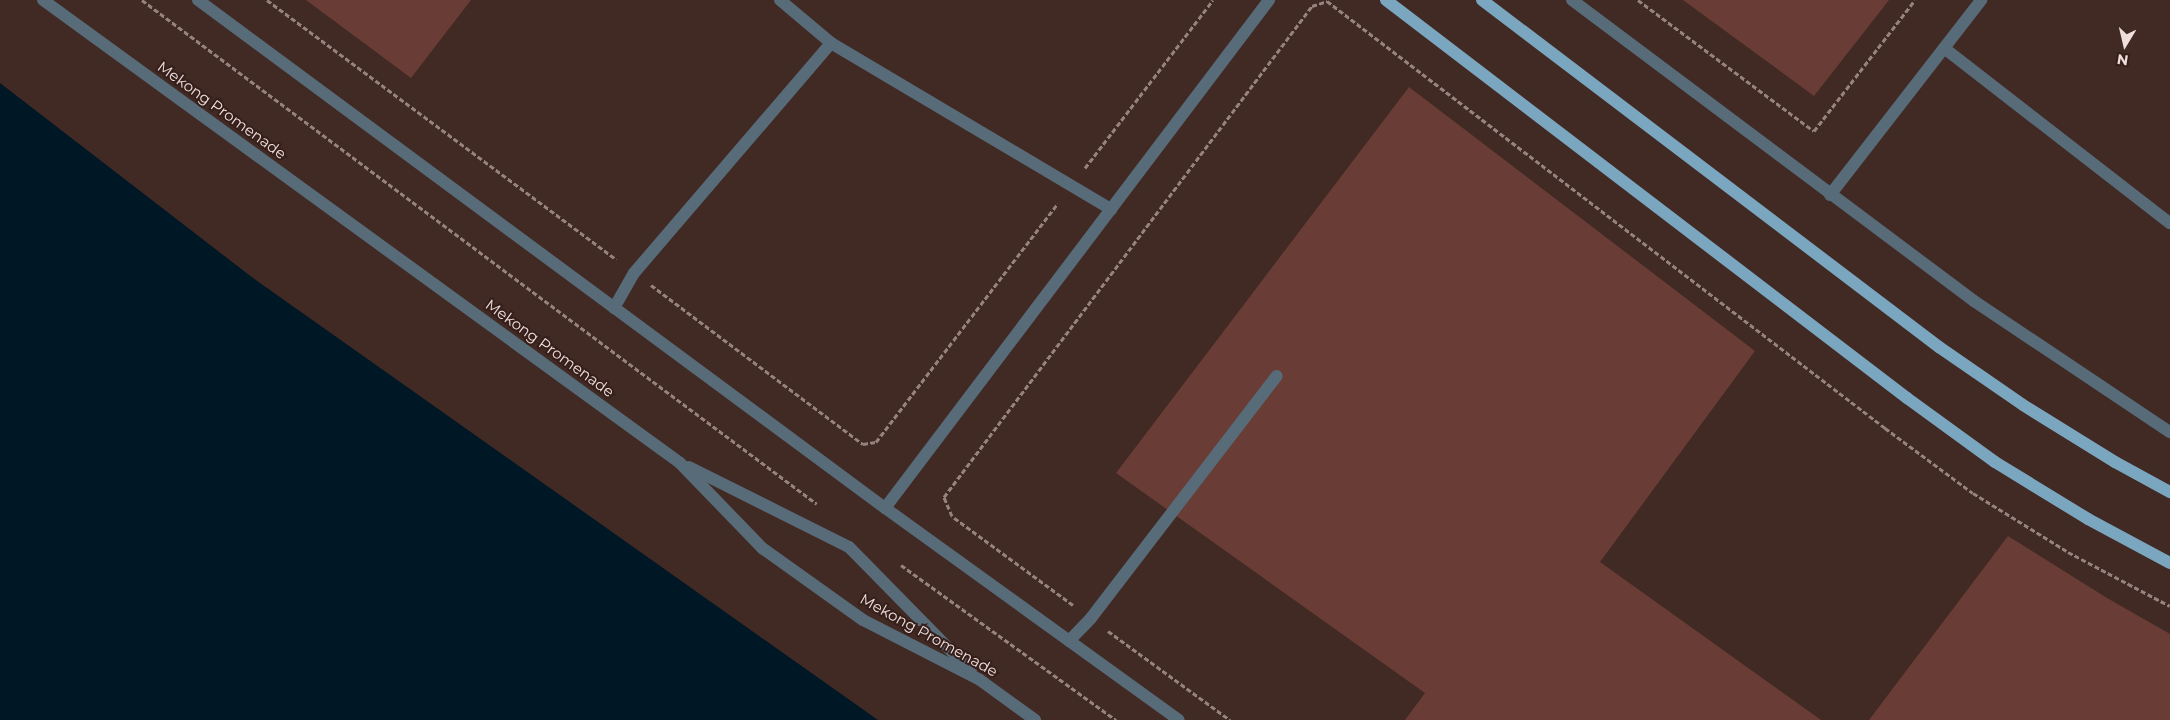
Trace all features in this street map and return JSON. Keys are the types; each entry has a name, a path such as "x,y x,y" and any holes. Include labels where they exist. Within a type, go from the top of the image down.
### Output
{"main road":[{"path":"1386,0 1900,392 1995,462 2088,519 2170,563"},
{"path":"1482,0 1939,347 2023,405 2115,462 2170,492"}],"street":[{"name":"Mekong Promenade","path":"43,0 680,462 762,548 863,620 980,680 1035,720"},
{"path":"198,0 885,508 1179,720"},
{"path":"780,0 832,43 1111,209"},
{"path":"885,508 1269,0"},
{"path":"1572,0 1974,301 2170,432"},
{"path":"1830,195 1981,0"},
{"path":"614,308 634,273 832,43"},
{"path":"1944,48 2170,223"},
{"path":"1069,641 1091,618 1276,376"},
{"path":"680,462 849,547 980,680"}],"path":[{"path":"142,0 819,505"},
{"path":"267,0 863,444 876,442 1213,0"},
{"path":"1638,0 1814,131 1915,0"},
{"path":"1230,720 952,516 944,496 1312,6 1327,1 1885,428 1973,493 2068,552 2170,606"},
{"path":"899,564 1116,720"}],"shaded area":[{"path":"306,0 471,0 411,78"},
{"path":"1683,0 1889,0 1814,96"},
{"path":"1409,87 1755,351 1600,562 1821,720 1405,720 1425,693 1116,473"},
{"path":"2008,536 2107,598 2170,634 2170,720 1869,720"}],"water":[{"path":"0,83 253,278 878,720 0,720"}]}
